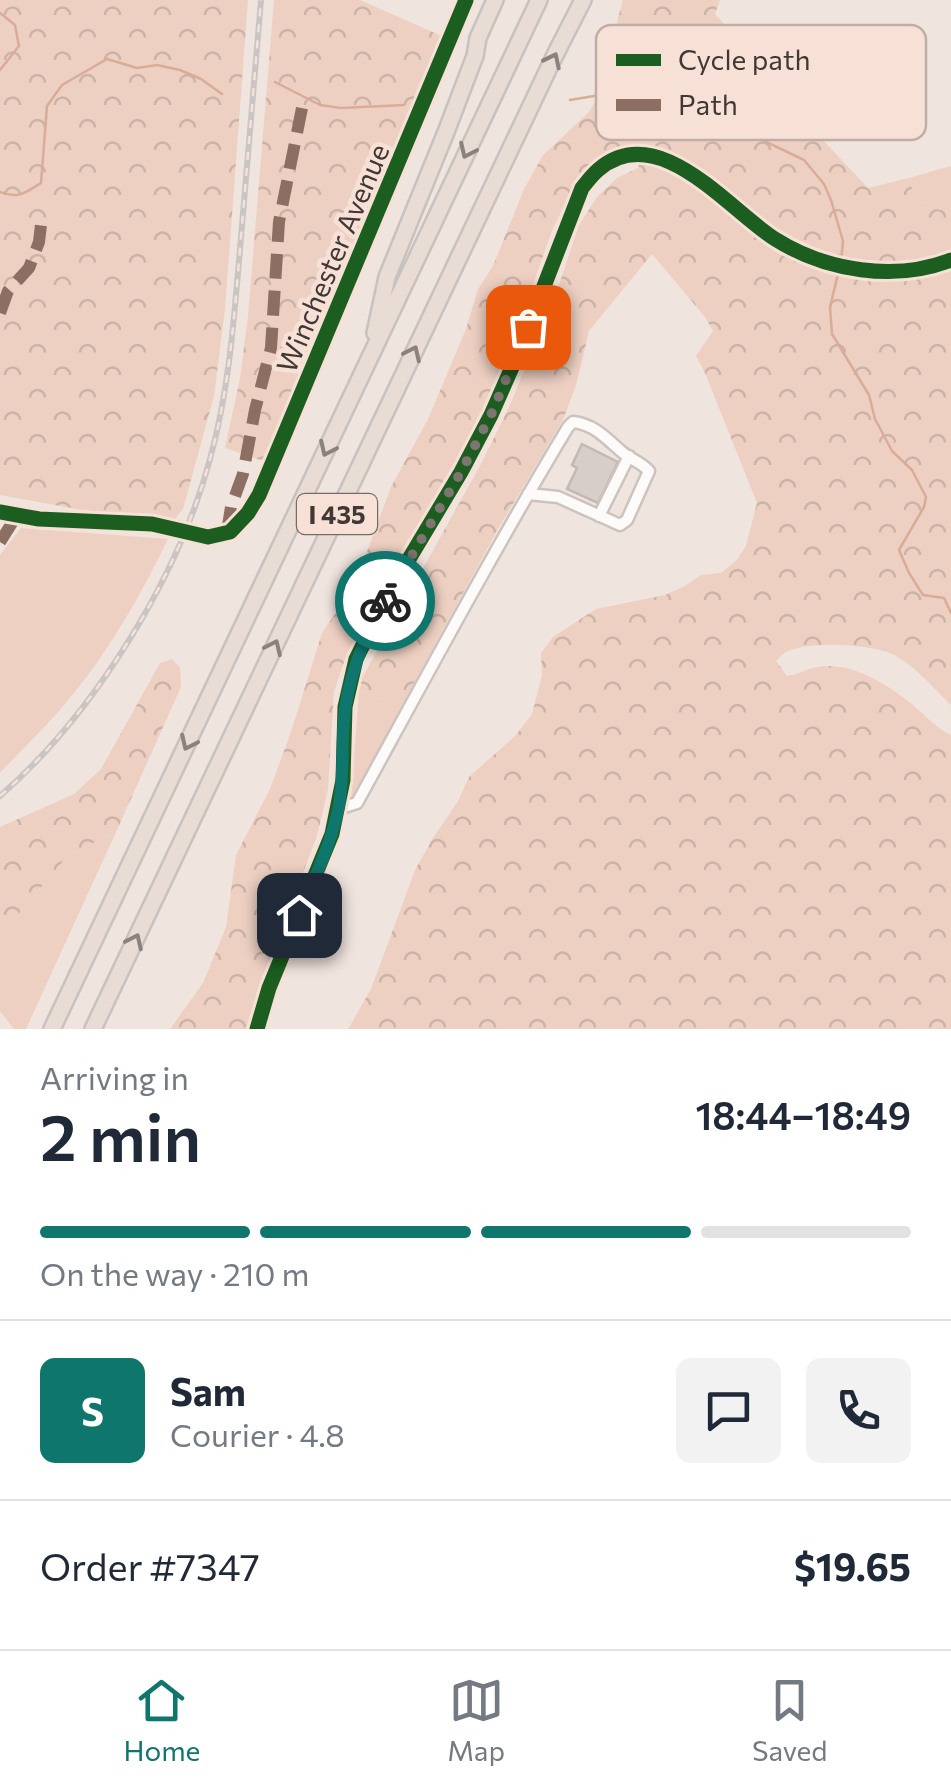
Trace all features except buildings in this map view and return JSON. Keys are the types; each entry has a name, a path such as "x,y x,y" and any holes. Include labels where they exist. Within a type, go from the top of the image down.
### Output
{"highway":[{"path":"368,361 387,277 495,0"},
{"path":"475,56 504,0"},
{"name":"I 435","path":"52,1029 539,0"},
{"name":"I 435","path":"94,1029 583,0"}],"street":[{"name":"Winchester Avenue","path":"0,512 39,519 152,524 208,536 230,532 248,513 259,495 466,0"},
{"path":"257,1029 269,988 332,834 343,780 345,707 356,659 491,415 582,188 590,178 615,160 632,155 657,158 708,184 764,232 814,258 874,271 910,272 951,260"},
{"path":"338,809 358,803 528,494 568,427 574,422 588,426 649,470 628,520 620,525 558,497 528,494"},
{"path":"599,516 629,456"}],"green space":[{"path":"0,0 248,0 225,309 214,396 183,509 175,519 82,510 0,495"},
{"path":"274,0 360,0 444,37 266,462 225,448 248,316"},
{"path":"623,0 720,0 715,14 725,25 617,25"},
{"path":"596,100 596,140 823,140 868,188 909,178 917,207 951,211 951,705 907,663 880,650 811,646 788,651 776,661 787,676 831,666 869,676 951,735 951,1029 348,1029 371,989 415,870 433,838 469,777 515,736 532,714 542,675 541,653 553,637 596,609 665,595 701,575 721,573 746,546 757,503 696,356 713,331 652,254 589,331 563,420 404,701 393,703 359,691 362,678 510,405 579,225 597,197 617,178 638,168 642,148 614,150 593,161 577,179 552,231 482,415 344,662 334,692 328,789 317,836 246,1029 170,1029 203,983 226,927 236,855 270,789 322,633 362,565 391,487 428,419 466,329 478,289 493,266 524,189 543,155 588,113"},
{"path":"951,166 951,211 917,207 909,178"},
{"path":"21,528 168,539 98,662 61,709 0,773 0,555"},
{"path":"172,659 180,668 181,687 117,830 66,858 0,934 0,827 74,794 101,769 160,663"},
{"path":"359,691 393,703 404,701 356,798 351,797"},
{"path":"117,830 26,1029 14,1029 0,1011 0,934 66,858"}],"waterway":[{"path":"0,13 15,25 19,46 0,70"},
{"path":"0,192 22,194 41,183 47,106 62,85 107,59 137,68 157,65 180,70 222,94"},
{"path":"275,82 320,105 404,105"},
{"path":"570,100 596,95"},
{"path":"762,140 804,160 824,184 843,241 841,262"},
{"path":"839,270 830,307 832,334 869,395 875,419 892,451 912,470 926,497 899,550 923,595 944,598 951,613"}],"railway":[{"path":"0,796 68,726 128,642 177,551 196,505 222,407 230,355 261,0"}],"marked path":[{"path":"227,532 271,348 279,222 302,108"},
{"path":"0,313 8,291 29,268 39,242 42,216"},
{"path":"0,542 17,515"}],"cycle path":[{"path":"0,512 39,519 152,524 208,537 230,532 248,513 259,495 466,0"},
{"path":"257,1029 269,988 332,834 343,780 345,707 356,659 391,589 491,415 582,188 592,176 621,157 644,155 668,161 692,174 775,239 816,259 838,266 884,271 929,267 951,260"}],"way so far":[{"path":"385,601 491,415 528,327"}],"route":[{"path":"299,915 332,834 338,809 343,780 345,707 356,659 385,601"}]}
